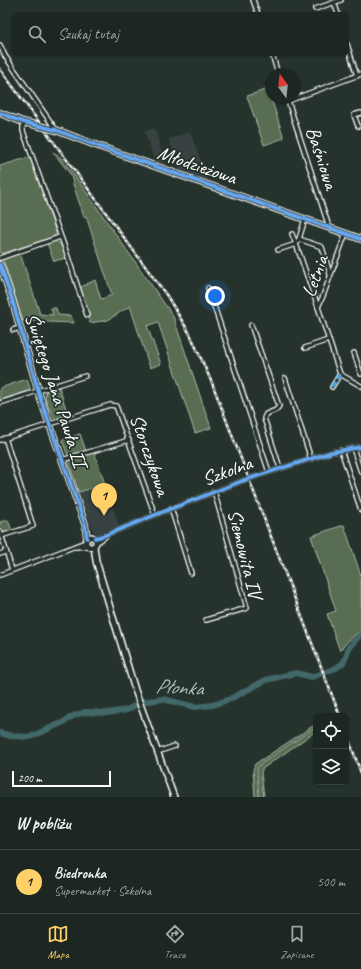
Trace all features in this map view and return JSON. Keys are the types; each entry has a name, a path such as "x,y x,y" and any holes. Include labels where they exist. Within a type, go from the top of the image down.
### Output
{"street":[{"path":"253,0 257,12"},
{"path":"315,9 341,0"},
{"path":"334,2 337,12"},
{"path":"0,45 5,56 56,130"},
{"path":"301,94 359,75 349,49"},
{"path":"273,56 276,68"},
{"name":"Baśniowa","path":"289,104 329,227"},
{"name":"Młodzieżowa","path":"0,113 23,122 56,130 361,239"},
{"path":"358,126 354,115 361,113"},
{"path":"23,122 23,131 87,315"},
{"path":"278,250 296,244 306,219"},
{"path":"292,234 318,307"},
{"name":"Letnia","path":"340,374 318,307 346,234"},
{"path":"0,258 60,237"},
{"path":"299,239 322,247 330,275"},
{"name":"Świętego Jana Pawła II","path":"0,265 38,391 91,542 141,709 174,797"},
{"path":"208,288 269,472"},
{"path":"251,325 279,406 276,410 266,414 264,418 280,468"},
{"path":"13,330 20,328"},
{"path":"305,348 328,340"},
{"path":"354,353 361,374"},
{"path":"356,358 361,356"},
{"path":"332,387 340,374 361,386"},
{"path":"0,403 85,376"},
{"path":"285,378 311,459"},
{"name":"Storczykowa","path":"50,424 110,405 116,406 155,515"},
{"path":"0,440 50,424"},
{"path":"5,438 33,526 1,534 12,570"},
{"path":"62,460 129,440"},
{"name":"Szkolna","path":"91,542 214,491 280,468 341,450 361,447"},
{"path":"353,448 361,472"},
{"path":"341,450 361,510"},
{"name":"Siemowita IV","path":"206,620 247,608 214,491"},
{"path":"171,508 191,572"},
{"path":"0,575 91,542"},
{"path":"0,554 6,552"},
{"path":"157,752 175,746"}],"shaded area":[{"path":"154,128 166,166 155,162 145,132"},
{"path":"190,132 208,180 179,170 169,139"},
{"path":"105,484 119,526 97,534 93,531 79,492"}],"green space":[{"path":"265,90 265,104 273,104 284,138 264,145 247,96"},
{"path":"53,152 61,158 75,176 173,316 211,428 195,433 158,322 147,326 161,364 150,368 130,306 108,320 90,323 79,288 95,280 101,299 112,295 86,216 84,217 71,175"},
{"path":"30,157 56,233 55,236 1,254 0,166"},
{"path":"52,241 60,244 66,258 54,261 47,243"},
{"path":"20,253 40,314 53,315 51,308 56,308 58,315 71,316 74,323 23,321 3,259"},
{"path":"27,379 30,388 28,391 0,400 0,388"},
{"path":"59,387 68,415 55,419 48,405 45,394 46,391"},
{"path":"80,434 86,451 68,456 62,440"},
{"path":"94,452 105,484 79,492 68,461"},
{"path":"8,520 12,531 3,534 0,522"},
{"path":"344,525 361,576 361,630 347,642 340,651 327,614 336,611 311,536"},
{"path":"313,726 313,733 262,769 261,773 264,797 255,797 253,770 255,764"}],"waterway":[{"name":"Płonka","path":"0,733 11,736 30,737 64,722 73,716 85,712 107,713 127,710 141,702 163,699 195,707 213,705 230,699 266,680 296,673 312,677 336,668 343,663 349,647 361,634"},
{"path":"259,797 258,766 313,729"}],"railway":[{"path":"0,69 167,296 190,334 212,383 339,713"},
{"path":"349,740 361,773"}],"marked path":[{"path":"332,387 340,374"}],"cycle path":[{"path":"0,113 23,122 56,130 361,239"},
{"path":"0,265 12,299 40,397 85,524 87,538"},
{"path":"95,538 242,481 332,452 361,447"}],"place":[{"name":"Biedronka","path":"104,516"}]}
